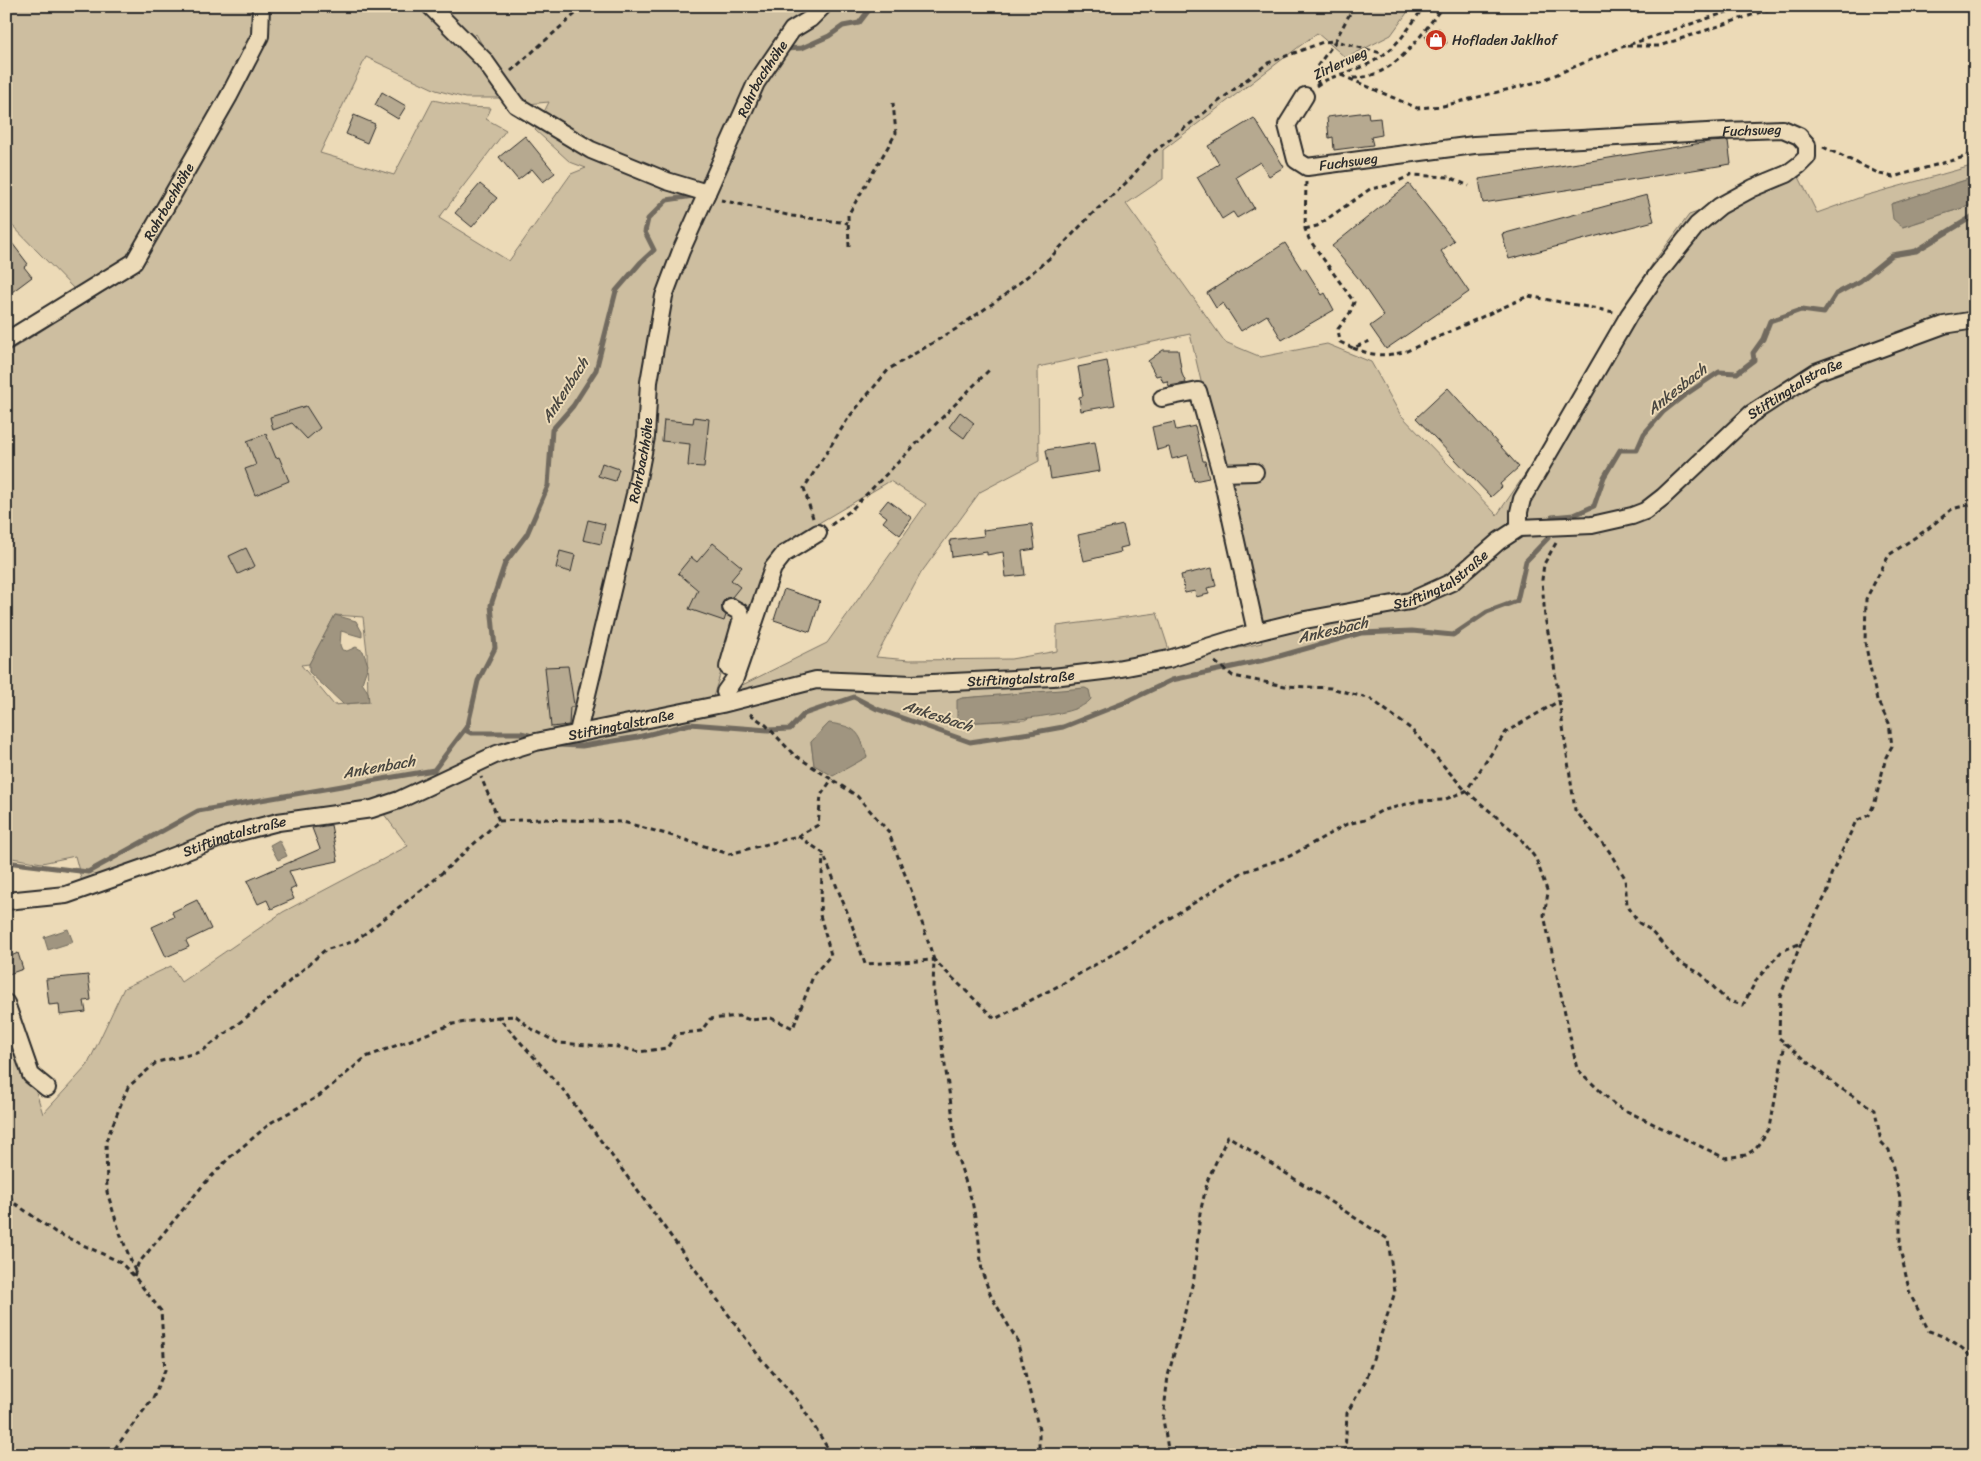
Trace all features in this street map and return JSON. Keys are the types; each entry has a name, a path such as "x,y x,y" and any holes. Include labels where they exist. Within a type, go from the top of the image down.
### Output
{"street":[{"name":"Rohrbachhöhe","path":"6,341 134,262 229,96 260,36 261,6"},
{"path":"430,6 484,60 516,105 591,150 706,195"},
{"name":"Rohrbachhöhe","path":"578,732 636,494 646,437 649,382 664,296 681,251 756,82 792,30 810,19 823,6"},
{"name":"Fuchsweg","path":"1304,96 1287,125 1296,160 1307,167 1474,145 1783,129 1799,136 1807,145"},
{"path":"1519,528 1519,512 1522,499 1629,315 1657,275 1696,225 1720,206 1753,188 1788,174 1807,157 1807,145"},
{"name":"Stiftingtalstraße","path":"6,900 66,895 146,867 228,835 278,822 372,809 399,800 498,754 536,742 724,698 816,680 912,684 1053,677 1111,670 1169,659 1256,632 1305,620 1410,601 1452,582 1499,541 1519,528 1592,525 1632,516 1645,511 1663,497 1751,414 1816,372 1944,326 1975,320"},
{"path":"1162,398 1198,390 1221,473 1256,632"},
{"path":"1221,473 1255,472"},
{"path":"724,698 735,678 773,568 784,554 818,533"},
{"path":"724,698 728,665 742,618 740,612 731,607"},
{"path":"6,1003 31,1075 46,1088"}],"path":[{"path":"499,81 547,41 584,6"},
{"path":"1318,84 1316,68 1335,42 1354,6"},
{"name":"Zirlerweg","path":"1304,96 1318,84 1364,66 1386,54 1397,44 1424,6"},
{"path":"1350,78 1360,78 1395,62 1414,46 1443,6"},
{"path":"1341,75 1417,108 1425,108 1459,102 1541,81 1624,46 1745,6"},
{"path":"1624,46 1659,46 1779,6"},
{"path":"991,368 850,511 818,533 804,488 849,417 889,369 956,329 1002,297 1050,257 1128,181 1150,155 1268,63 1323,42 1335,42 1386,54"},
{"path":"849,247 848,215 896,133 892,104"},
{"path":"1807,145 1826,147 1880,174 1892,177 1975,154"},
{"path":"1307,167 1305,229 1309,239 1354,302 1350,313 1338,329 1340,342 1353,348 1367,353 1388,356 1407,351 1528,296 1629,315"},
{"path":"1305,229 1316,226 1370,189 1386,186 1412,175 1449,178 1469,186"},
{"path":"706,195 792,216 848,223"},
{"path":"1353,348 1370,341"},
{"path":"1975,502 1952,509 1929,528 1889,555 1866,599 1865,642 1876,700 1889,723 1892,746 1886,757 1875,802 1868,815 1856,820 1831,875 1828,892 1801,943 1780,997 1779,1038 1837,1086 1875,1110 1881,1142 1889,1150 1900,1198 1900,1250 1910,1294 1929,1331 1950,1339 1975,1362"},
{"path":"1555,527 1544,564 1542,580 1545,618 1575,810 1609,851 1625,878 1627,905 1639,923 1649,929 1679,962 1701,974 1726,1000 1743,1005 1757,979 1782,951 1801,943"},
{"path":"1216,662 1233,676 1284,686 1331,688 1371,699 1411,729 1466,791 1518,834 1536,859 1548,893 1544,915 1577,1069 1616,1106 1725,1158 1746,1155 1755,1149 1770,1128 1785,1043"},
{"path":"798,836 823,853 850,918 865,964 934,960 995,1019 1105,959 1243,872 1290,856 1347,824 1365,820 1381,811 1418,801 1443,800 1466,791 1506,732 1559,701"},
{"path":"766,725 793,754 857,796 888,831 914,895 934,960 932,987 952,1111 955,1150 972,1201 978,1232 982,1272 990,1296 1017,1340 1038,1430 1039,1455"},
{"path":"476,764 499,820"},
{"path":"110,1455 152,1398 166,1370 161,1311 135,1274 107,1192 106,1141 128,1087 157,1062 201,1052 265,1003 326,950 355,941 433,881 499,820 541,819 622,822 729,854 798,836 818,825 821,795 832,779"},
{"path":"135,1274 138,1264 204,1184 229,1158 272,1122 319,1096 366,1057 453,1024 516,1016 530,1028 558,1043 618,1047 639,1052 667,1048 676,1034 700,1030 710,1019 739,1016 750,1020 771,1018 793,1028 814,974 831,955 820,915 823,853"},
{"path":"498,1017 565,1092 761,1359 798,1402 832,1455"},
{"path":"1168,1455 1163,1419 1168,1376 1194,1278 1200,1213 1208,1179 1228,1136 1388,1239 1395,1292 1366,1380 1347,1412 1345,1455"},
{"path":"6,1188 13,1202 55,1232 120,1262 135,1274"}],"shaded area":[{"path":"6,6 1412,6 1391,35 1346,58 1317,33 1163,150 1163,179 1126,204 1225,342 1261,357 1327,344 1371,362 1400,414 1497,515 1528,470 1653,263 1689,215 1799,177 1817,213 1864,196 1975,165 1975,177 1891,204 1903,227 1975,204 1975,1455 6,1455 6,996 43,1114 87,1066 124,988 171,966 181,982 283,912 408,846 374,801 278,814 223,828 82,882 75,856 42,863 6,857 6,353 140,269 200,162 250,42 131,254 76,291 6,219","holes":["476,34 516,105 549,102 535,130 570,162 586,168 571,174 509,261 439,218 506,130 486,119 491,108 466,107 433,100 394,175 320,153 366,57 436,90 465,98 502,98 462,45","667,270 639,498 640,429 647,339","1190,334 1262,643 1173,662 1157,613 1057,626 1057,651 1011,659 909,660 876,657 921,573 980,492 1039,461 1038,367","890,481 926,504 827,643 712,700 736,625 753,615 778,554 817,524","335,615 363,617 367,652 368,702 334,705 301,665 309,664","1075,690 1025,720 961,723 962,698","829,723 814,765 811,742"]},
{"path":"1975,177 1975,204 1902,227 1893,219 1891,204"},
{"path":"335,615 356,621 362,632 362,637 341,631 340,645 342,650 347,651 356,647 363,651 368,665 362,683 368,692 369,702 343,704 309,672 309,664"},
{"path":"1085,688 1089,690 1091,699 1082,706 1068,711 1010,720 961,723 957,719 957,700 962,698"},
{"path":"829,723 845,726 855,731 859,735 867,757 833,776 814,765 811,742"},
{"path":"279,840 287,856 278,860 270,845"},
{"path":"68,929 73,942 48,950 44,937"}],"building":[{"path":"1439,28 1447,43 1434,51 1425,36"},
{"path":"382,92 406,106 398,119 375,105"},
{"path":"1368,112 1369,119 1380,118 1382,135 1371,137 1373,145 1334,150 1333,137 1329,138 1327,117"},
{"path":"354,115 375,124 367,143 346,134"},
{"path":"1254,118 1284,167 1269,176 1260,162 1236,177 1254,208 1237,218 1233,212 1222,219 1197,177 1219,164 1208,146"},
{"path":"525,136 555,173 543,182 532,169 518,180 499,157"},
{"path":"1728,141 1731,164 1483,203 1479,179 1708,142"},
{"path":"480,184 497,198 472,227 455,213"},
{"path":"1409,184 1454,241 1441,251 1469,292 1386,349 1370,326 1384,316 1358,278 1332,246"},
{"path":"1647,195 1654,221 1509,259 1502,234"},
{"path":"6,235 28,264 24,267 32,277 12,292 6,283"},
{"path":"1285,243 1302,270 1305,268 1322,295 1325,293 1334,310 1282,340 1267,315 1241,331 1223,303 1216,308 1207,293"},
{"path":"1163,350 1178,350 1182,374 1186,383 1169,386 1167,381 1163,382 1160,375 1156,376 1148,361"},
{"path":"1107,361 1115,405 1081,411 1079,397 1083,396 1078,367"},
{"path":"1448,388 1519,467 1500,484 1502,487 1491,497 1416,418"},
{"path":"306,406 320,428 307,439 292,423 273,430 270,417"},
{"path":"960,412 974,423 964,438 949,427"},
{"path":"694,417 709,419 704,467 688,466 690,444 662,441 664,420 693,423"},
{"path":"1174,422 1176,430 1195,426 1209,478 1194,481 1188,455 1172,459 1169,447 1157,450 1152,427"},
{"path":"266,434 276,458 279,457 289,481 255,495 245,469 256,465 247,441"},
{"path":"1095,442 1100,471 1051,479 1046,450"},
{"path":"602,463 619,469 615,481 598,476"},
{"path":"888,500 912,518 900,535 883,522 887,517 879,511"},
{"path":"588,520 605,524 601,544 583,540"},
{"path":"1032,524 1035,549 1022,551 1025,575 1006,577 1003,552 987,555 987,552 952,557 950,540 984,536 983,530"},
{"path":"1123,525 1128,546 1120,548 1121,552 1084,561 1078,535"},
{"path":"713,543 742,567 731,580 740,587 732,597 726,598 722,603 722,612 726,615 724,621 689,609 698,590 678,573 691,557 697,562"},
{"path":"246,548 255,566 238,574 229,556"},
{"path":"560,551 575,555 571,572 556,568"},
{"path":"1212,568 1216,586 1207,588 1209,594 1196,597 1195,591 1185,593 1181,575"},
{"path":"784,589 820,601 810,632 774,620"},
{"path":"568,666 574,705 574,707 570,707 569,725 551,727 545,667"},
{"path":"331,825 338,861 289,871 296,887 290,890 294,899 271,909 267,900 258,904 247,881 320,849 312,828"},
{"path":"197,900 211,929 186,941 189,947 166,957 152,927 174,917 172,912"},
{"path":"18,953 23,969 6,975 6,958"},
{"path":"88,975 91,1000 84,1001 86,1012 60,1015 59,1004 49,1005 46,979"}],"waterway":[{"name":"Ankenbach","path":"785,49 802,48 829,36 843,26 859,23 872,6"},
{"name":"Ankenbach","path":"6,862 88,872 198,811 434,770 468,725 478,681 495,648 491,605 505,563 527,534 548,486 552,430 573,406 596,370 616,291 654,250 645,232 648,219 667,200 693,196"},
{"name":"Ankesbach","path":"556,745 582,746 638,737 690,724 768,730 790,729 804,714 854,697 877,709 970,742 1063,727 1126,702 1172,680 1269,659 1361,633 1412,631 1453,635 1487,612 1517,601 1526,561 1548,538 1552,517 1574,515 1594,506 1604,477 1620,450 1637,450 1644,434 1663,412 1719,372 1737,373 1754,360 1753,353 1763,339 1770,321 1801,310 1824,313 1836,294 1860,281 1892,255 1916,251 1975,215"},
{"name":"Ankesbach","path":"465,730 471,733 521,733 529,735"}],"place":[{"name":"Hofladen Jaklhof","path":"1436,40"}]}
